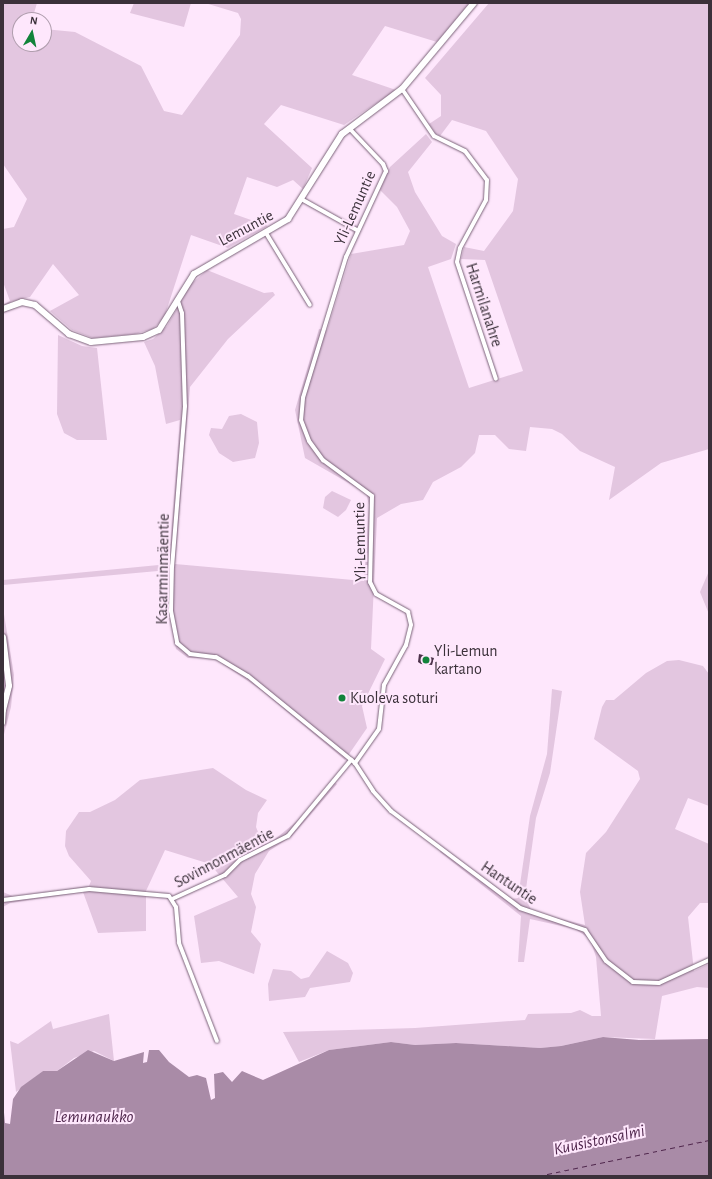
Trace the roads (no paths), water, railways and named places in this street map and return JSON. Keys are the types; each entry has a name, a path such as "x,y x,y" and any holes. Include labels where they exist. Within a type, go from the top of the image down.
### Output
{"street":[{"name":"Lemuntie","path":"3,309 22,302 35,305 76,338 100,342 152,334 165,323 188,283 202,268 266,233 288,219 303,200 328,151 348,127 402,89 474,3"},
{"name":"Harmilanahre","path":"402,89 434,136 465,151 487,180 486,200 460,248 457,262 496,379"},
{"name":"Yli-Lemuntie","path":"348,127 383,164 385,174 357,230 334,294 301,408 304,431 315,451 332,469 363,487 372,496 370,582 376,594 402,607 411,618 406,645 384,685 378,729 355,764"},
{"path":"303,200 357,230"},
{"path":"266,233 310,305"},
{"name":"Kasarminmäentie","path":"178,301 182,313 185,406 172,566 171,611 177,644 190,654 216,657 248,676 355,764"},
{"path":"3,637 9,686 3,709 3,723"},
{"name":"Sovinnonmäentie","path":"3,900 89,889 164,894 172,899 225,875 240,860 288,836 350,760"},
{"name":"Hantuntie","path":"355,764 373,792 390,811 520,908 585,930 606,961 634,982 659,983 709,960"},
{"path":"172,899 179,943 216,1041"}],"water":[{"path":"603,1037 639,1040 709,1039 709,1176 3,1176 3,1102 5,1123 10,1124 13,1099 21,1087 43,1071 57,1071 88,1050 114,1061 144,1052 143,1063 147,1062 149,1050 159,1050 169,1062 189,1077 197,1075 206,1078 211,1100 215,1098 214,1074 223,1072 232,1082 242,1071 263,1080 329,1050 391,1042 415,1045 456,1043 540,1048 561,1046"}],"place":[{"name":"Yli-Lemun kartano","path":"426,660"},
{"name":"Kuoleva soturi","path":"342,698"}],"water label":[{"name":"Lemunaukko","path":"94,1117"},
{"name":"Kuusistonsalmi","path":"599,1140"}]}
